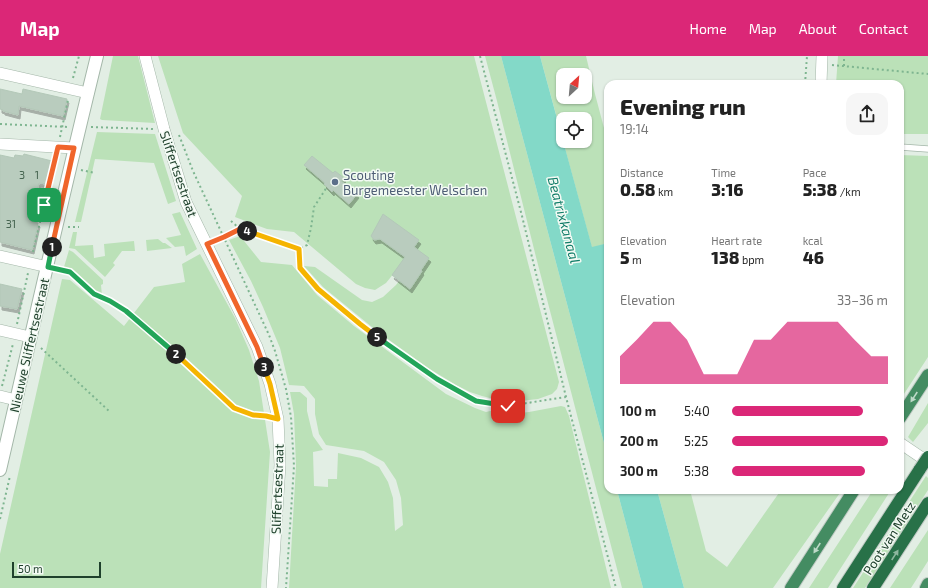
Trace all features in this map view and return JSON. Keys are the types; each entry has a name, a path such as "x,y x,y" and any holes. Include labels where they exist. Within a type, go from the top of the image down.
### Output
{"highway":[{"path":"904,412 928,376"},
{"name":"Poot van Metz","path":"843,588 924,466 928,457"},
{"path":"791,588 851,494"},
{"name":"Poot van Metz","path":"874,588 928,503"},
{"path":"926,588 928,584"}],"street":[{"name":"Nieuwe Sliffertsestraat","path":"0,470 30,337 48,267 74,148 85,127 88,94 97,56"},
{"name":"Sliffertsestraat","path":"145,56 164,129 186,202 257,347 270,384 278,419 280,465 272,588"},
{"path":"821,80 822,60"},
{"path":"0,73 88,94"},
{"path":"0,144 74,148"},
{"path":"0,256 48,267"},
{"path":"0,330 30,337"},
{"path":"1,392 16,400"},
{"path":"904,447 924,466"}],"lane":[{"path":"904,147 928,149"}],"path":[{"path":"1,392 79,56"},
{"path":"480,56 616,588"},
{"path":"805,80 807,56"},
{"path":"844,56 844,66"},
{"path":"822,60 844,66 928,74"},
{"path":"0,124 85,127"},
{"path":"81,170 95,173"},
{"path":"231,222 240,229 299,249 307,245 314,208 327,187"},
{"path":"207,244 240,229"},
{"path":"299,249 300,268 318,289 360,324 437,379 476,401 508,406 566,397"},
{"path":"48,267 70,272 94,294 110,301 126,311 178,355 234,408 253,415 278,419"},
{"path":"40,347 109,411"}],"green space":[{"path":"113,56 138,56 155,123 100,119"},
{"path":"158,56 474,56 559,382 557,389 552,394 538,399 520,401 502,401 470,392 428,368 378,332 323,287 304,266 315,267 362,300 372,302 383,297 396,285 414,262 407,257 386,283 375,290 365,288 356,284 294,232 267,229 235,217 242,196 183,133"},
{"path":"485,56 501,56 604,443 604,494 618,494 643,588 622,588"},
{"path":"540,56 586,56 589,68 556,68 556,104 592,104 592,81 604,128 604,244 592,248 565,148 592,148 592,112 556,112 556,114"},
{"path":"838,56 928,56 928,134 904,134 904,80 836,80"},
{"path":"97,132 155,134 176,201 168,204 154,163 95,159 81,222 75,222"},
{"path":"904,155 928,156 928,357 904,394"},
{"path":"180,212 197,249 186,256 184,246 175,247 166,238 181,235 172,214"},
{"path":"73,232 77,232 75,246 93,245 94,258 105,256 104,244 134,241 135,251 122,251 113,263 115,265 105,277 75,249 69,248"},
{"path":"240,236 261,262 292,265 317,295 354,326 446,394 486,412 490,411 511,414 561,406 565,407 569,416 611,588 289,588 296,466 294,414 290,392 300,392 307,398 307,411 313,436 323,450 313,452 314,486 328,487 328,479 337,479 338,453 361,458 379,467 388,482 393,498 395,531 403,525 401,498 396,480 384,462 364,451 326,445 319,434 315,414 315,399 304,386 289,385 280,348 251,281 229,240"},
{"path":"158,239 172,248 147,251 146,240"},
{"path":"69,250 103,280 103,284 101,285 102,296 72,269 64,267"},
{"path":"200,254 235,318 249,350 259,381 270,452 261,588 0,588 0,554 62,279 70,280 124,326 154,287 185,282 182,264"},
{"path":"928,403 928,423 913,442 908,437"},
{"path":"926,476 928,478 928,490 865,588 853,588"},
{"path":"658,494 691,494 706,551 727,567 778,494 839,494 773,588 684,588"},
{"path":"870,494 888,494 828,588 809,588"},
{"path":"928,530 928,561 911,588 890,588"}],"water":[{"name":"Beatrixkanaal","path":"501,56 540,56 556,115 556,148 565,148 592,247 604,244 604,443"},
{"path":"618,494 658,494 684,588 643,588"}],"building":[{"path":"0,89 22,94 23,89 67,99 63,116 19,106 18,115 3,111 0,109"},
{"path":"24,154 52,161 47,184 39,183 30,221 38,223 32,250 0,242 0,155 14,158 15,155 23,156"},
{"path":"312,156 333,173 335,171 344,178 341,181 357,194 349,204 333,190 332,192 324,184 325,183 304,165"},
{"path":"383,214 419,240 414,247 429,258 410,289 392,275 405,257 380,239 374,240 371,236"},
{"path":"0,284 22,289 17,309 0,306"}],"place":[{"name":"Scouting Burgemeester Welschen","path":"335,182"}],"route":[{"path":"44,205 58,147 74,148 48,267 70,272 94,294 110,301 126,311 178,355 234,408 253,415 278,419 270,384 257,347 207,244 240,229 299,249 300,268 318,289 360,324 437,379 476,401 508,406"}]}
